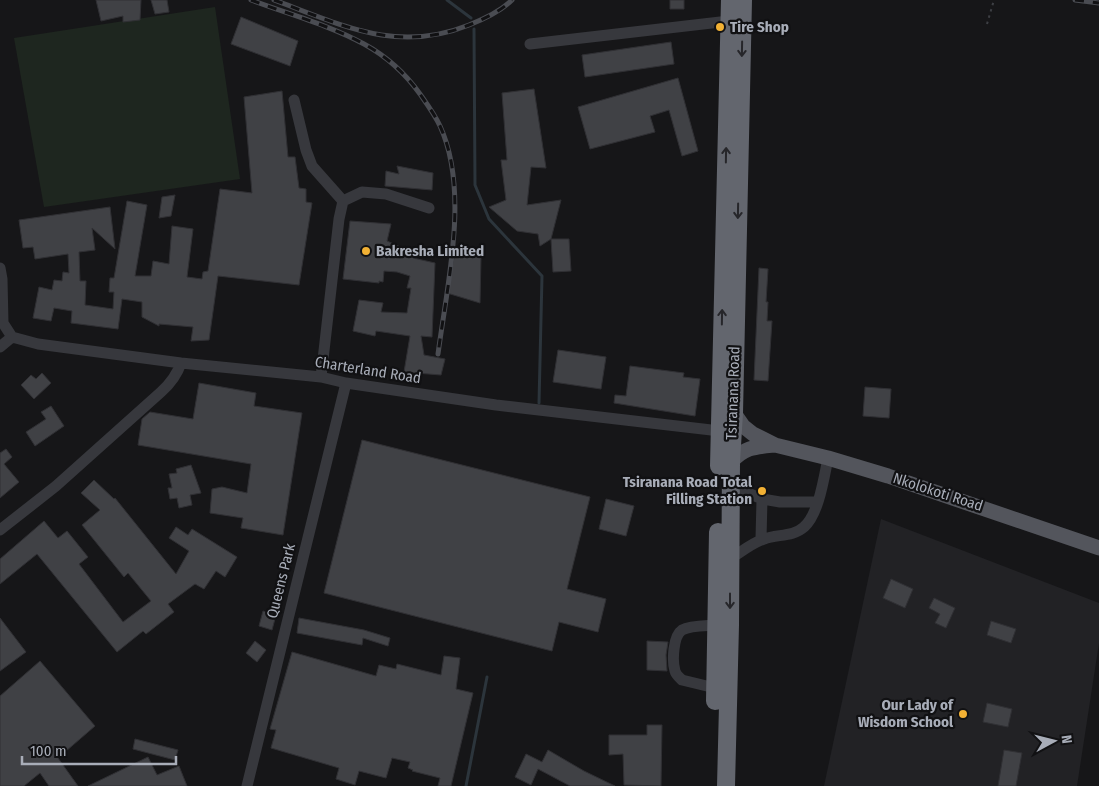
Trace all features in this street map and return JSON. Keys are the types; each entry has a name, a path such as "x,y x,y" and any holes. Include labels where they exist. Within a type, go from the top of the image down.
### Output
{"highway":[{"name":"Tsiranana Road","path":"714,786 730,0"},
{"name":"Tsiranana Road","path":"726,786 731,462 734,413 743,0"}],"main road":[{"name":"Nkolokoti Road","path":"734,413 748,430 774,445 828,458 897,479 1099,548"},
{"name":"Nkolokoti Road","path":"731,462 740,452 750,448 774,445"}],"street":[{"path":"530,44 729,21"},
{"path":"294,100 306,150 312,166 343,201"},
{"path":"343,201 362,192 386,194 429,208"},
{"path":"321,377 339,219 343,201"},
{"path":"0,268 3,323 12,336 0,347"},
{"name":"Charterland Road","path":"12,336 38,344 321,377 346,383 496,405 720,431"},
{"path":"0,530 56,486 162,392 177,374 180,362"},
{"name":"Queens Park","path":"247,786 346,383"},
{"path":"730,558 761,540 771,536 792,534 804,527 813,513 817,502 828,458"},
{"path":"731,486 762,499 780,502 817,502"},
{"path":"761,540 762,499"},
{"path":"715,688 682,680 674,669 674,653 675,639 678,633 684,629 717,625"}],"path":[{"path":"987,24 994,0"}],"shaded area":[{"path":"215,7 240,179 44,207 14,38"},
{"name":"Our Lady of Wisdom School","path":"881,519 1099,603 1099,643 1077,786 824,786"}],"building":[{"path":"96,0 141,0 140,20 123,22 123,16 101,21"},
{"path":"151,0 167,0 169,12 155,14"},
{"path":"670,0 684,0 684,9 670,9"},
{"path":"241,17 298,41 290,66 231,44"},
{"path":"671,42 674,64 585,77 582,55"},
{"path":"678,78 698,151 682,156 669,110 650,116 655,132 590,149 578,107"},
{"path":"534,89 546,168 531,167 527,205 561,200 551,239 540,246 538,234 517,231 489,207 506,200 501,160 507,160 502,93"},
{"path":"282,91 288,157 295,157 299,188 306,189 306,202 312,203 299,285 218,276 209,340 191,341 193,327 159,324 159,326 142,317 142,302 122,299 118,329 71,323 72,311 54,308 51,321 33,318 39,287 52,290 54,280 62,281 63,272 69,273 68,254 35,259 33,247 23,248 19,220 110,207 115,249 92,228 95,250 79,252 80,281 86,281 85,305 113,309 114,292 109,292 110,278 114,278 127,201 147,205 135,276 151,276 153,261 169,264 172,226 193,229 187,277 202,279 203,272 208,271 220,189 252,193 244,97"},
{"path":"397,166 433,173 432,190 385,186 386,171 399,174"},
{"path":"175,195 171,216 159,218 162,197"},
{"path":"350,221 391,224 387,241 412,250 413,258 435,263 432,337 421,336 424,355 445,359 441,375 404,372 410,336 376,331 375,336 353,331 359,300 383,303 381,312 407,313 411,288 407,288 410,276 397,272 384,271 383,282 379,281 379,283 343,279"},
{"path":"551,239 569,239 571,271 553,272"},
{"path":"455,253 481,257 480,303 447,293"},
{"path":"759,268 768,269 767,321 772,321 768,381 754,380"},
{"path":"558,350 606,357 601,389 553,382"},
{"path":"630,366 684,373 683,377 700,379 695,416 614,403 615,395 626,396"},
{"path":"42,373 51,383 34,399 21,385 31,375 36,379"},
{"path":"199,383 256,393 254,406 302,413 283,535 241,528 243,518 210,513 212,489 222,487 247,493 251,464 138,445 142,419 150,412 193,419"},
{"path":"865,387 891,389 889,418 863,416"},
{"path":"51,406 64,426 35,446 26,432 46,419 41,412"},
{"path":"362,440 590,497 567,589 606,599 598,632 559,622 552,651 324,593"},
{"path":"6,449 12,457 4,464 19,482 0,498 0,453"},
{"path":"191,465 201,493 190,495 192,505 179,508 177,498 170,499 168,488 172,488 169,474 177,473 176,469"},
{"path":"94,480 115,498 176,574 189,551 169,538 176,527 188,535 192,529 237,557 225,577 216,571 204,589 195,584 168,604 174,612 146,634 143,631 117,652 37,554 0,584 0,559 44,521 58,538 67,531 88,557 79,564 123,622 151,601 128,573 124,577 82,525 100,510 81,493"},
{"path":"606,499 634,506 626,536 599,529"},
{"path":"891,579 913,589 905,608 883,598"},
{"path":"934,598 955,608 946,628 935,623 940,614 929,608"},
{"path":"263,611 276,615 272,630 259,626"},
{"path":"0,618 26,652 0,671"},
{"path":"299,618 364,630 390,638 388,646 363,638 362,645 297,633"},
{"path":"991,621 1016,629 1011,643 987,635"},
{"path":"255,641 266,650 257,662 246,653"},
{"path":"647,641 668,642 666,655 667,671 647,670"},
{"path":"292,652 376,676 379,665 396,669 397,664 441,675 444,656 460,658 456,689 473,693 451,786 438,786 440,778 412,771 408,768 410,762 392,758 386,778 359,771 355,785 336,779 339,768 271,748 276,730 270,729"},
{"path":"40,661 95,726 58,758 78,786 49,786 40,773 24,786 0,786 0,696"},
{"path":"987,703 1012,709 1008,727 983,722"},
{"path":"647,725 662,725 661,786 624,785 623,754 609,755 609,735 647,735"},
{"path":"135,739 178,750 175,760 133,749"},
{"path":"548,750 615,786 570,786 538,769 531,785 515,777 526,754 542,762"},
{"path":"1004,750 1022,753 1016,786 998,786"},
{"path":"148,757 157,775 179,766 187,786 88,786"}],"waterway":[{"path":"447,0 471,18"},
{"path":"474,29 475,185 489,219 542,276 539,403"},
{"path":"466,786 487,677"}],"railway":[{"path":"251,0 337,31 372,49 395,66 408,79 438,122 449,152 454,179 455,209 454,238 438,354"},
{"path":"274,0 323,19 370,33 418,37 443,33 469,25 503,8 512,0"},
{"path":"1075,0 1099,3"}],"place":[{"name":"Tire Shop","path":"720,27"},
{"name":"Bakresha Limited","path":"366,251"},
{"name":"Tsiranana Road Total Filling Station","path":"762,491"},
{"name":"Our Lady of Wisdom School","path":"963,714"}]}
